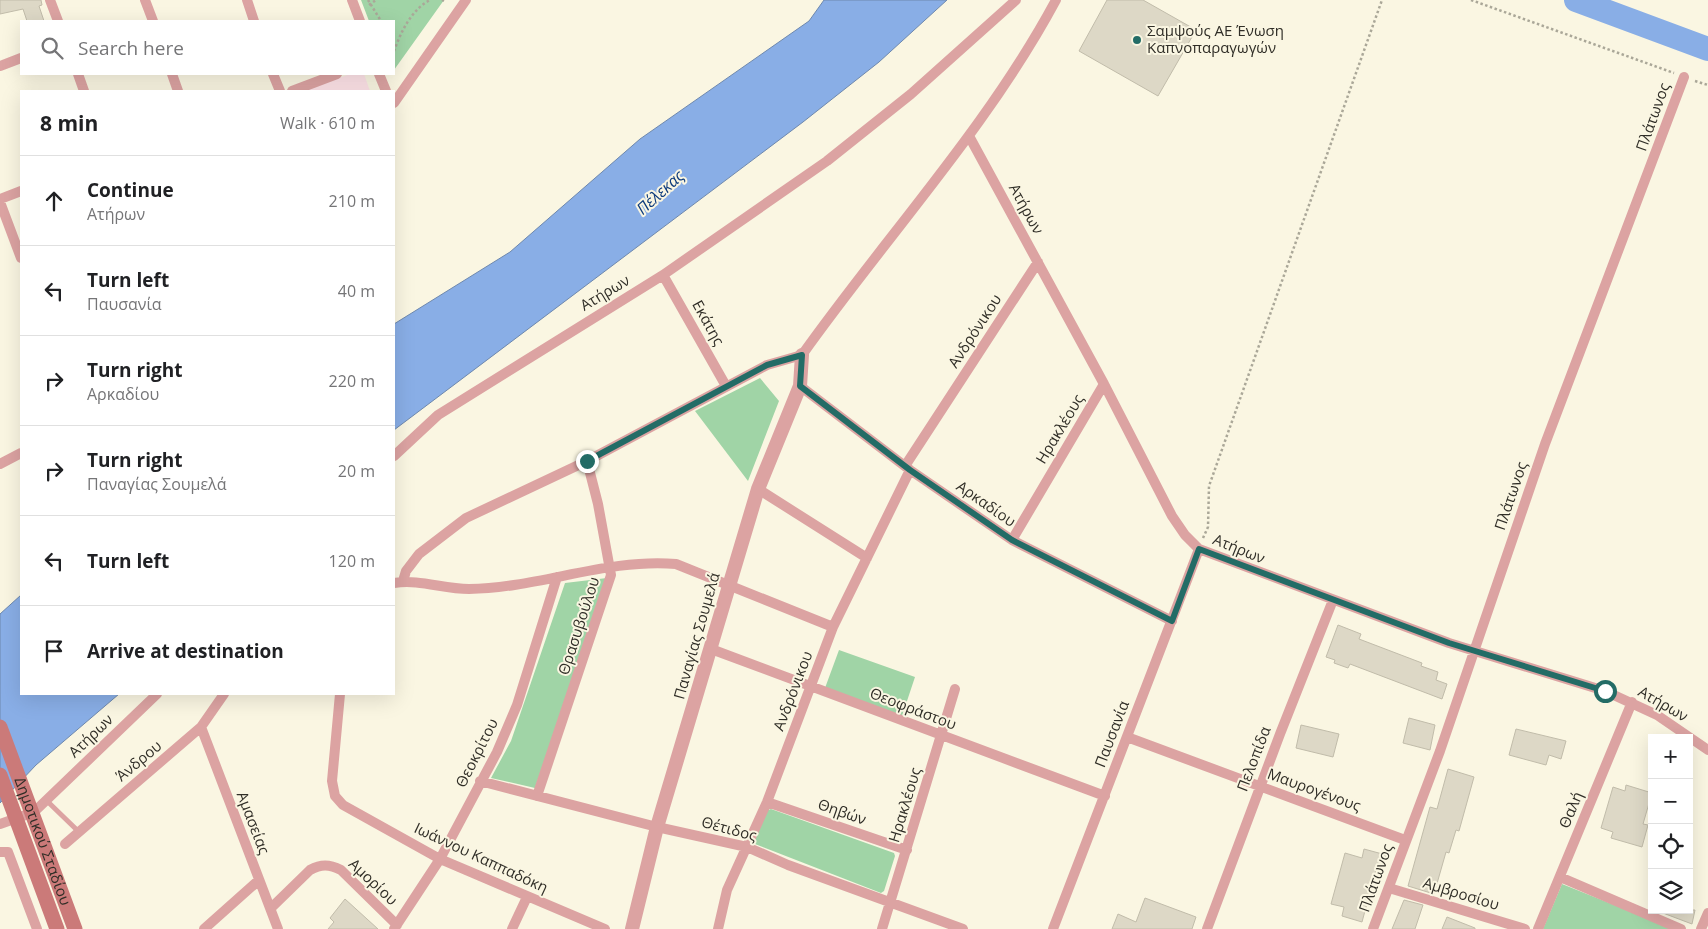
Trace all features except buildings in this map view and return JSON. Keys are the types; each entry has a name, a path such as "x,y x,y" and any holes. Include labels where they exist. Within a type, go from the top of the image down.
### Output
{"main road":[{"name":"Δημοτικού Σταδίου","path":"0,727 75,929"},
{"name":"Δημοτικού Σταδίου","path":"0,775 57,929"}],"street":[{"path":"50,0 58,20"},
{"path":"145,0 153,20"},
{"path":"246,0 254,20"},
{"path":"352,0 360,20"},
{"path":"395,102 466,0"},
{"name":"Ατήρων","path":"395,455 438,415 663,275 827,161 870,128 1016,0"},
{"path":"398,582 419,554 466,518 587,461 767,365 802,355 969,136 1056,0"},
{"path":"0,66 20,58"},
{"path":"78,75 84,90"},
{"path":"172,75 178,90"},
{"path":"273,75 280,90"},
{"path":"295,90 334,75"},
{"path":"379,75 386,90"},
{"name":"Πλάτωνος","path":"1373,929 1440,751 1570,374 1684,76"},
{"name":"Ατήρων","path":"969,136 1104,384 1172,516 1199,549 1449,643 1605,691 1657,715 1708,750"},
{"path":"20,191 0,201 20,255"},
{"name":"Ανδρόνικου","path":"718,929 727,890 767,802 833,627 868,558 907,468 1038,262"},
{"name":"Εκάτης","path":"663,275 726,386"},
{"name":"Παναγίας Σουμελά","path":"632,929 657,826 758,489 800,386 802,355"},
{"name":"Ηρακλέους","path":"1012,540 1104,384"},
{"name":"Αρκαδίου","path":"800,386 907,468 1012,540 1172,621"},
{"path":"0,462 20,453"},
{"name":"Θρασυβούλου","path":"537,796 609,586 611,568 587,461"},
{"path":"758,489 868,558"},
{"name":"Παυσανία","path":"1053,929 1199,549"},
{"path":"398,582 469,589 649,562 676,564 833,627"},
{"name":"Θεοκρίτου","path":"396,927 440,859 497,752 517,705 557,577"},
{"name":"Πελοπίδα","path":"1207,929 1260,786 1333,600"},
{"name":"Θεοφράστου","path":"711,649 1104,796"},
{"name":"Ηρακλέους","path":"882,929 955,688"},
{"name":"Ατήρων","path":"0,824 34,812 156,695"},
{"name":"Άνδρου","path":"65,844 201,727 223,695"},
{"name":"Ιωάννου Καππαδόκη","path":"340,695 332,780 335,796 343,805 440,859 605,929"},
{"name":"Θαλή","path":"1538,929 1632,702"},
{"name":"Αμασείας","path":"201,727 278,929"},
{"name":"Μαυρογένους","path":"1127,737 1405,840"},
{"name":"Θέτιδος","path":"480,781 747,847 788,865 964,929"},
{"name":"Θηβών","path":"767,802 907,850"},
{"path":"4,852 37,929"},
{"name":"Αμορίου","path":"271,908 310,870 325,865 341,870 396,927"},
{"path":"1560,877 1681,929"},
{"path":"204,929 259,880"},
{"name":"Αμβροσίου","path":"1389,888 1525,929"},
{"path":"512,929 527,897"},
{"path":"1701,929 1708,913"}],"lane":[{"path":"45,800 78,831"}],"path":[{"path":"368,0 369,5 380,20"},
{"path":"369,5 376,0"},
{"path":"395,49 412,16 419,7 430,0"},
{"path":"1199,549 1208,527 1209,486 1382,0"},
{"path":"1470,0 1708,85"}],"shaded area":[{"path":"347,75 364,75 370,90 306,90"}],"green space":[{"path":"361,0 444,0 395,69 395,20 369,20"},
{"path":"760,378 779,401 748,481 695,411"},
{"path":"607,578 535,788 491,778 511,741 565,583"},
{"path":"839,650 915,677 902,716 825,688"},
{"path":"771,809 894,853 895,856 884,891 881,893 755,844 753,839 765,811"},
{"path":"1562,884 1674,929 1543,929"}],"water":[{"name":"Πέλεκας","path":"824,0 947,0 879,62 803,122 395,429 395,323 510,252 640,139 809,21"},
{"path":"20,596 20,695 118,695 36,765 0,803 0,614"}],"waterway":[{"path":"1576,0 1708,49"}],"place":[{"name":"Σαμψούς ΑΕ Ένωση Καπνοπαραγωγών","path":"1137,40"}],"route":[{"path":"587,461 767,365 802,355 800,386 910,470 1012,540 1172,621 1199,549 1221,559 1449,643 1605,691"}]}
